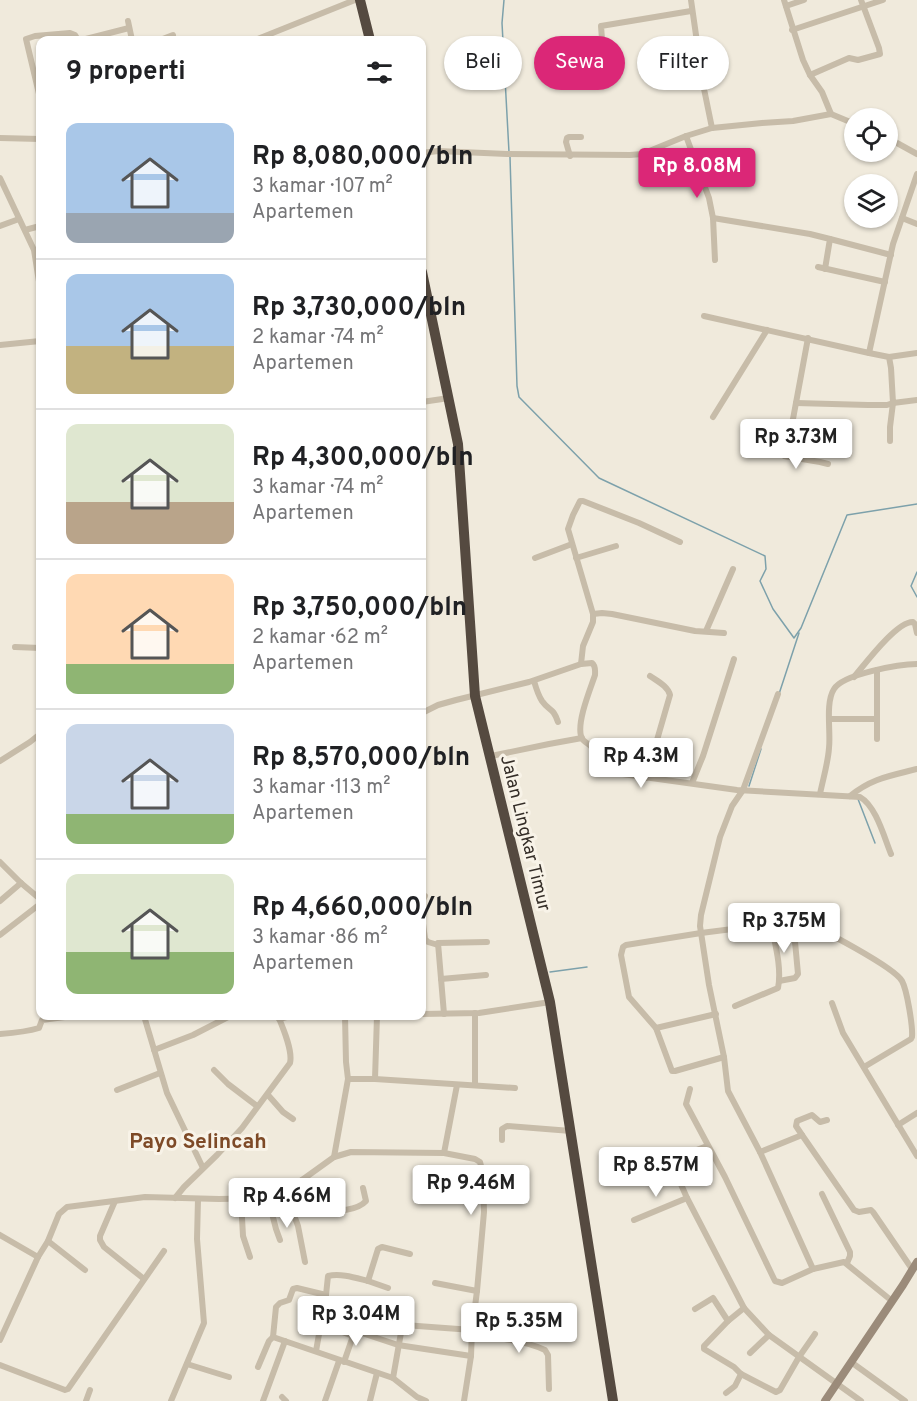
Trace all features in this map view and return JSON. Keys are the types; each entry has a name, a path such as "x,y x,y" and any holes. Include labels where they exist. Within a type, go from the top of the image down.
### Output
{"highway":[{"path":"360,0 369,36"},
{"name":"Jalan Lingkar Timur","path":"426,291 458,444 475,696 550,1002 613,1401"}],"street":[{"path":"265,36 355,0"},
{"path":"691,0 712,128"},
{"path":"804,0 785,3 792,30 810,75 822,92 831,114"},
{"path":"792,30 863,3 883,0"},
{"path":"810,75 849,58 858,60 880,54 863,3"},
{"path":"601,36 601,26 691,11"},
{"path":"128,21 131,36"},
{"path":"96,36 129,28"},
{"path":"36,81 26,39 34,36 70,33 76,36"},
{"path":"426,152 636,155 712,128 793,121 831,114 844,119"},
{"path":"686,136 704,183 713,218 715,260"},
{"path":"570,156 567,138 581,137"},
{"path":"0,138 36,139"},
{"path":"898,144 917,154"},
{"path":"869,353 891,255 917,174"},
{"path":"0,178 34,250 36,263"},
{"path":"713,218 810,234 891,255"},
{"path":"902,218 917,224"},
{"path":"0,226 19,219"},
{"path":"25,230 36,227"},
{"path":"830,239 822,268 885,282"},
{"path":"704,316 889,357 917,353"},
{"path":"713,417 767,330"},
{"path":"808,338 796,403 783,455 828,464"},
{"path":"0,345 36,341"},
{"path":"889,357 893,403 890,441"},
{"path":"426,401 449,398"},
{"path":"796,403 886,405 917,400"},
{"path":"581,664 583,646 593,622 590,601 568,529 580,501 639,523 680,542"},
{"path":"535,558 572,544"},
{"path":"576,558 616,546"},
{"path":"706,631 734,569"},
{"path":"592,614 612,614 695,632 724,633"},
{"path":"853,677 893,632 907,622 915,624 917,633"},
{"path":"15,647 36,648"},
{"path":"692,783 707,746 734,659"},
{"path":"426,711 456,700 534,681 581,664 592,663 595,675 580,728 584,742 592,746 594,764 601,771 742,790 860,796 867,800 873,809 891,854"},
{"path":"820,794 829,750 832,691 843,681 853,677 877,670 917,664"},
{"path":"877,670 877,739"},
{"path":"646,778 670,695 666,687 650,676"},
{"path":"534,681 538,694 543,702 555,712 558,722"},
{"path":"778,694 742,790 732,806 720,837 699,926 724,1057 728,1091 760,1152 813,1269"},
{"path":"830,719 876,719"},
{"path":"0,761 36,737"},
{"path":"491,756 582,738"},
{"path":"850,796 866,784 917,769"},
{"path":"0,862 36,896"},
{"path":"0,901 21,883"},
{"path":"0,935 36,907"},
{"path":"724,1057 672,1071 656,1028 629,998 621,955 623,947 701,933 800,921 818,928 862,952 896,975 902,982 910,1013 912,1037 864,1067"},
{"path":"735,1006 777,989 779,981 777,958 771,924"},
{"path":"779,981 795,978 798,974 794,931"},
{"path":"426,940 438,945"},
{"path":"438,945 440,942 487,942"},
{"path":"438,945 444,1014"},
{"path":"441,980 486,975"},
{"path":"426,1014 475,1013 550,1002"},
{"path":"832,1003 843,1034 917,1156"},
{"path":"475,1013 475,1085"},
{"path":"656,1028 716,1014"},
{"path":"0,1034 19,1033 39,1028 42,1020"},
{"path":"145,1020 160,1073 176,1114 203,1168"},
{"path":"154,1050 193,1035 222,1020"},
{"path":"175,1198 183,1187 242,1128 290,1064 291,1052 280,1020"},
{"path":"334,1157 348,1079 345,1020"},
{"path":"375,1079 377,1020"},
{"path":"214,1070 257,1106"},
{"path":"117,1090 160,1073"},
{"path":"348,1079 515,1088"},
{"path":"444,1153 457,1085"},
{"path":"690,1089 686,1104 725,1177 775,1281 782,1283 813,1269 842,1262 847,1263 892,1301"},
{"path":"267,1095 293,1119"},
{"path":"898,1125 917,1113"},
{"path":"825,1401 914,1265 871,1210 858,1212 854,1210 796,1126 797,1121 812,1115 820,1122 826,1120"},
{"path":"502,1140 502,1129 507,1126 572,1131"},
{"path":"760,1152 802,1135"},
{"path":"708,1146 672,1161 687,1198 744,1308 769,1335 861,1401"},
{"path":"1,1338 38,1257 48,1241 58,1214 63,1209 145,1197 241,1200 268,1198 302,1180 334,1157 351,1152 444,1153 475,1159 480,1162 481,1166 483,1212 471,1356 464,1401"},
{"path":"302,1180 324,1211 353,1208 364,1204 366,1201 363,1188"},
{"path":"285,1190 298,1226 306,1262"},
{"path":"822,1194 850,1252 847,1263"},
{"path":"268,1198 280,1240"},
{"path":"634,1220 687,1198"},
{"path":"171,1401 204,1323 197,1239 198,1199"},
{"path":"241,1200 243,1236 250,1257"},
{"path":"115,1201 100,1240 104,1247 144,1279"},
{"path":"0,1236 38,1257"},
{"path":"48,1241 85,1270"},
{"path":"368,1281 380,1247 410,1254"},
{"path":"0,1365 65,1390 68,1389 164,1251"},
{"path":"316,1351 330,1275 351,1277 388,1288"},
{"path":"435,1283 477,1291"},
{"path":"258,1367 273,1337 276,1307 289,1300 293,1289 326,1295"},
{"path":"695,1309 713,1298 728,1321"},
{"path":"744,1308 728,1321 704,1346 704,1349 734,1367 741,1374 778,1392 815,1334"},
{"path":"321,1324 353,1336"},
{"path":"393,1378 402,1327 405,1325 472,1333 533,1345 545,1350 548,1355 549,1389"},
{"path":"325,1401 341,1361 357,1332 399,1345 471,1356"},
{"path":"750,1353 769,1335"},
{"path":"273,1337 393,1378 417,1397 426,1401"},
{"path":"262,1401 285,1341"},
{"path":"851,1362 905,1401"},
{"path":"187,1364 229,1377"},
{"path":"370,1401 377,1373"},
{"path":"726,1393 735,1386 741,1374"},
{"path":"86,1401 90,1390"}],"waterway":[{"path":"504,0 502,23 509,152"},
{"path":"510,157 519,397 599,478 765,556 766,569 760,581 773,609 794,638 801,628 847,515 917,504"},
{"path":"917,572 911,586 917,597"},
{"path":"779,694 799,633"},
{"path":"749,786 761,749"},
{"path":"858,799 875,843"},
{"path":"550,972 587,967"}],"district":[{"name":"Payo Selincah","path":"198,1141"}]}
